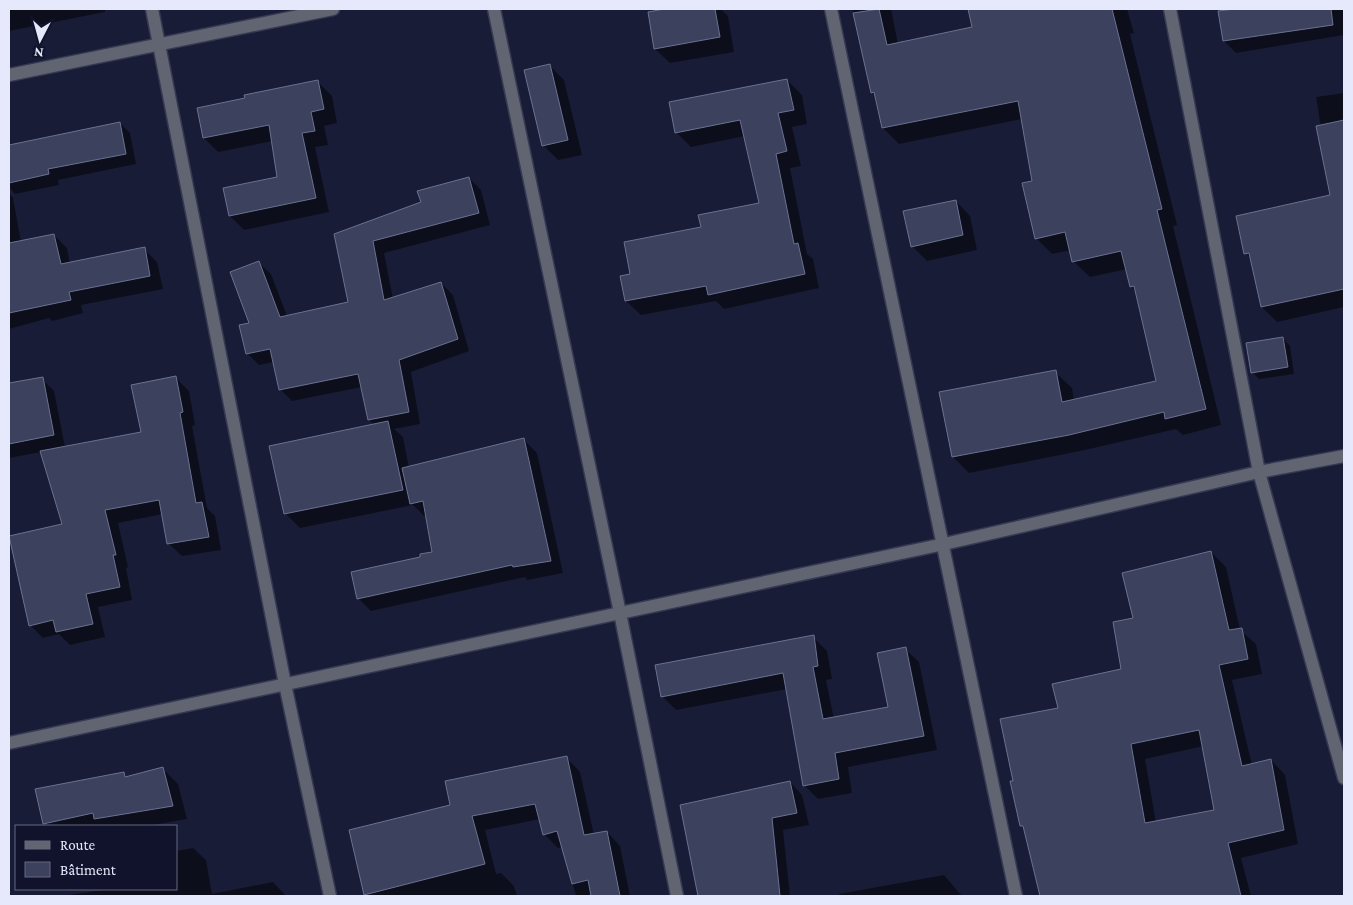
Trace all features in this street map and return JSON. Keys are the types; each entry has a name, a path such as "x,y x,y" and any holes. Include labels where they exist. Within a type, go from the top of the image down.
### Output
{"street":[{"path":"152,9 285,684 330,896"},
{"path":"9,75 333,9"},
{"path":"494,9 677,896"},
{"path":"831,9 1016,896"},
{"path":"1170,9 1259,472 1344,778"},
{"path":"9,743 944,544 1259,472 1344,456"}],"building":[{"path":"664,9 715,9 720,37 654,49 648,12"},
{"path":"879,9 887,45 972,27 968,9 1112,9 1162,209 1157,210 1206,409 1165,419 1164,412 1069,435 952,457 939,392 1056,370 1062,402 1156,381 1134,286 1130,287 1121,251 1072,262 1065,232 1035,239 1022,183 1032,181 1018,101 882,128 874,92 871,93 853,13"},
{"path":"1235,9 1331,9 1333,25 1223,41 1218,11"},
{"path":"550,64 568,140 542,146 524,70"},
{"path":"787,79 794,110 778,113 787,151 776,154 794,244 798,243 805,274 708,295 706,286 625,301 620,276 630,274 624,242 701,227 698,215 759,203 740,120 675,133 669,102"},
{"path":"318,80 324,109 311,112 315,131 302,133 316,198 229,216 223,188 277,177 269,125 203,138 197,108 245,98 244,95"},
{"path":"1344,120 1344,289 1261,307 1249,253 1244,254 1236,216 1330,195 1316,126"},
{"path":"120,122 126,154 48,169 49,174 9,183 9,145"},
{"path":"469,177 479,213 373,241 384,300 441,282 458,339 399,360 409,412 368,420 358,374 279,390 270,349 246,354 239,325 249,323 230,272 259,261 280,317 348,302 334,234 421,202 417,191"},
{"path":"956,200 963,235 911,247 903,211"},
{"path":"54,234 61,264 145,247 150,276 69,292 71,300 9,313 9,243"},
{"path":"1283,337 1288,367 1251,373 1246,343"},
{"path":"176,376 183,412 180,413 196,503 202,502 209,537 167,544 159,500 105,510 116,555 113,555 120,587 86,594 93,624 56,632 53,620 29,626 9,536 62,524 40,451 141,432 131,385"},
{"path":"43,377 54,435 9,444 9,383"},
{"path":"388,421 403,490 284,514 269,446"},
{"path":"524,438 551,561 513,567 512,565 357,599 351,572 420,557 420,554 432,552 423,501 410,504 402,468"},
{"path":"1211,551 1229,630 1242,628 1248,659 1219,665 1242,766 1271,759 1284,830 1228,843 1241,896 1040,896 1023,826 1020,826 1010,781 1013,781 1000,719 1058,708 1052,684 1121,669 1113,622 1133,618 1122,573","holes":["1199,730 1214,810 1145,823 1131,744"]},
{"path":"814,635 818,666 813,667 823,719 888,707 877,653 906,647 924,736 835,753 839,779 803,786 783,673 661,697 655,665"},
{"path":"567,756 584,835 607,831 620,896 591,896 588,880 572,884 557,831 543,835 535,804 472,816 485,864 364,895 349,830 450,805 445,781"},
{"path":"163,767 173,806 94,819 93,813 43,824 35,789 124,772 125,777"},
{"path":"790,781 797,813 772,818 780,896 698,896 680,805"}]}
